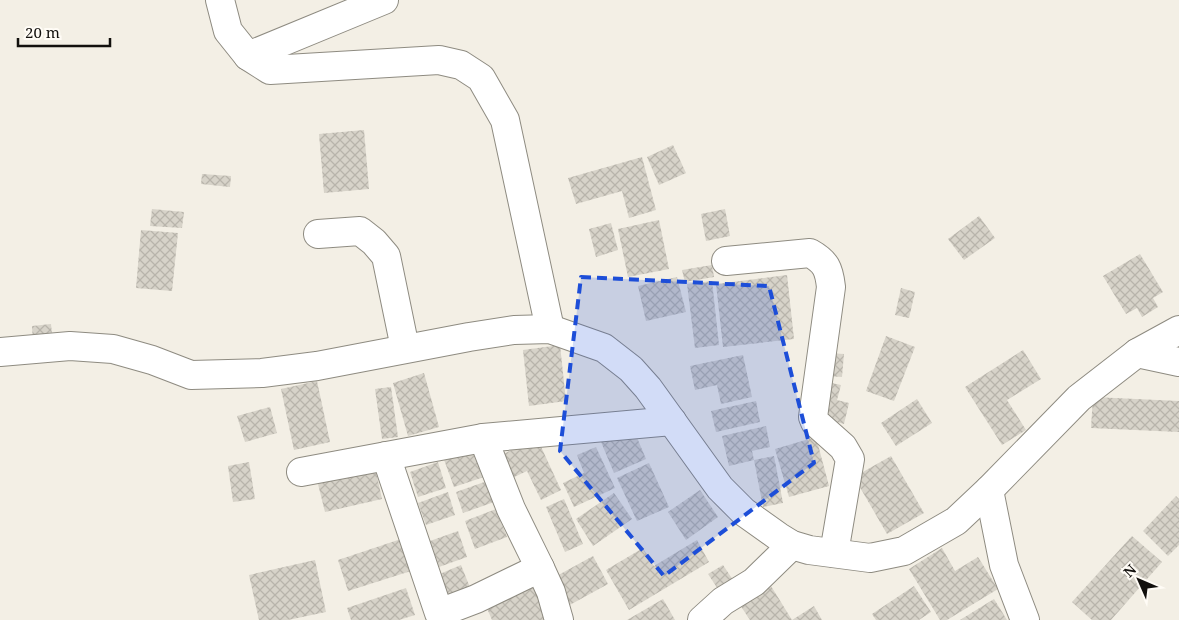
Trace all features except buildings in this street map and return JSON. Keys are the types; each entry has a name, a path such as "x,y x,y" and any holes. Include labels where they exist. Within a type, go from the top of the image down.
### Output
{"street":[{"path":"220,0 228,30 248,56 270,70 439,60 461,65 481,78 506,120 550,329"},
{"path":"248,56 384,0"},
{"path":"318,234 360,231 374,242 386,256 406,348"},
{"path":"726,261 810,253 821,259 829,273 830,286 813,417 815,422 843,447 850,459 834,553"},
{"path":"0,352 70,346 112,349 152,360 191,376 262,373 317,366 406,348 496,333 550,329 604,348 631,369 648,388 720,488 744,512 778,537 792,545 809,550 870,558 904,551 956,521 1079,398 1137,353 1179,330"},
{"path":"1137,353 1179,362"},
{"path":"302,472 483,438 672,422"},
{"path":"483,438 511,509 551,592 559,620"},
{"path":"386,456 432,616 476,599 540,568"},
{"path":"989,490 1004,565 1025,620"},
{"path":"702,620 723,601 754,582 792,545"}],"highlighted area":[{"path":"581,277 769,286 814,463 664,576 560,451"}]}
